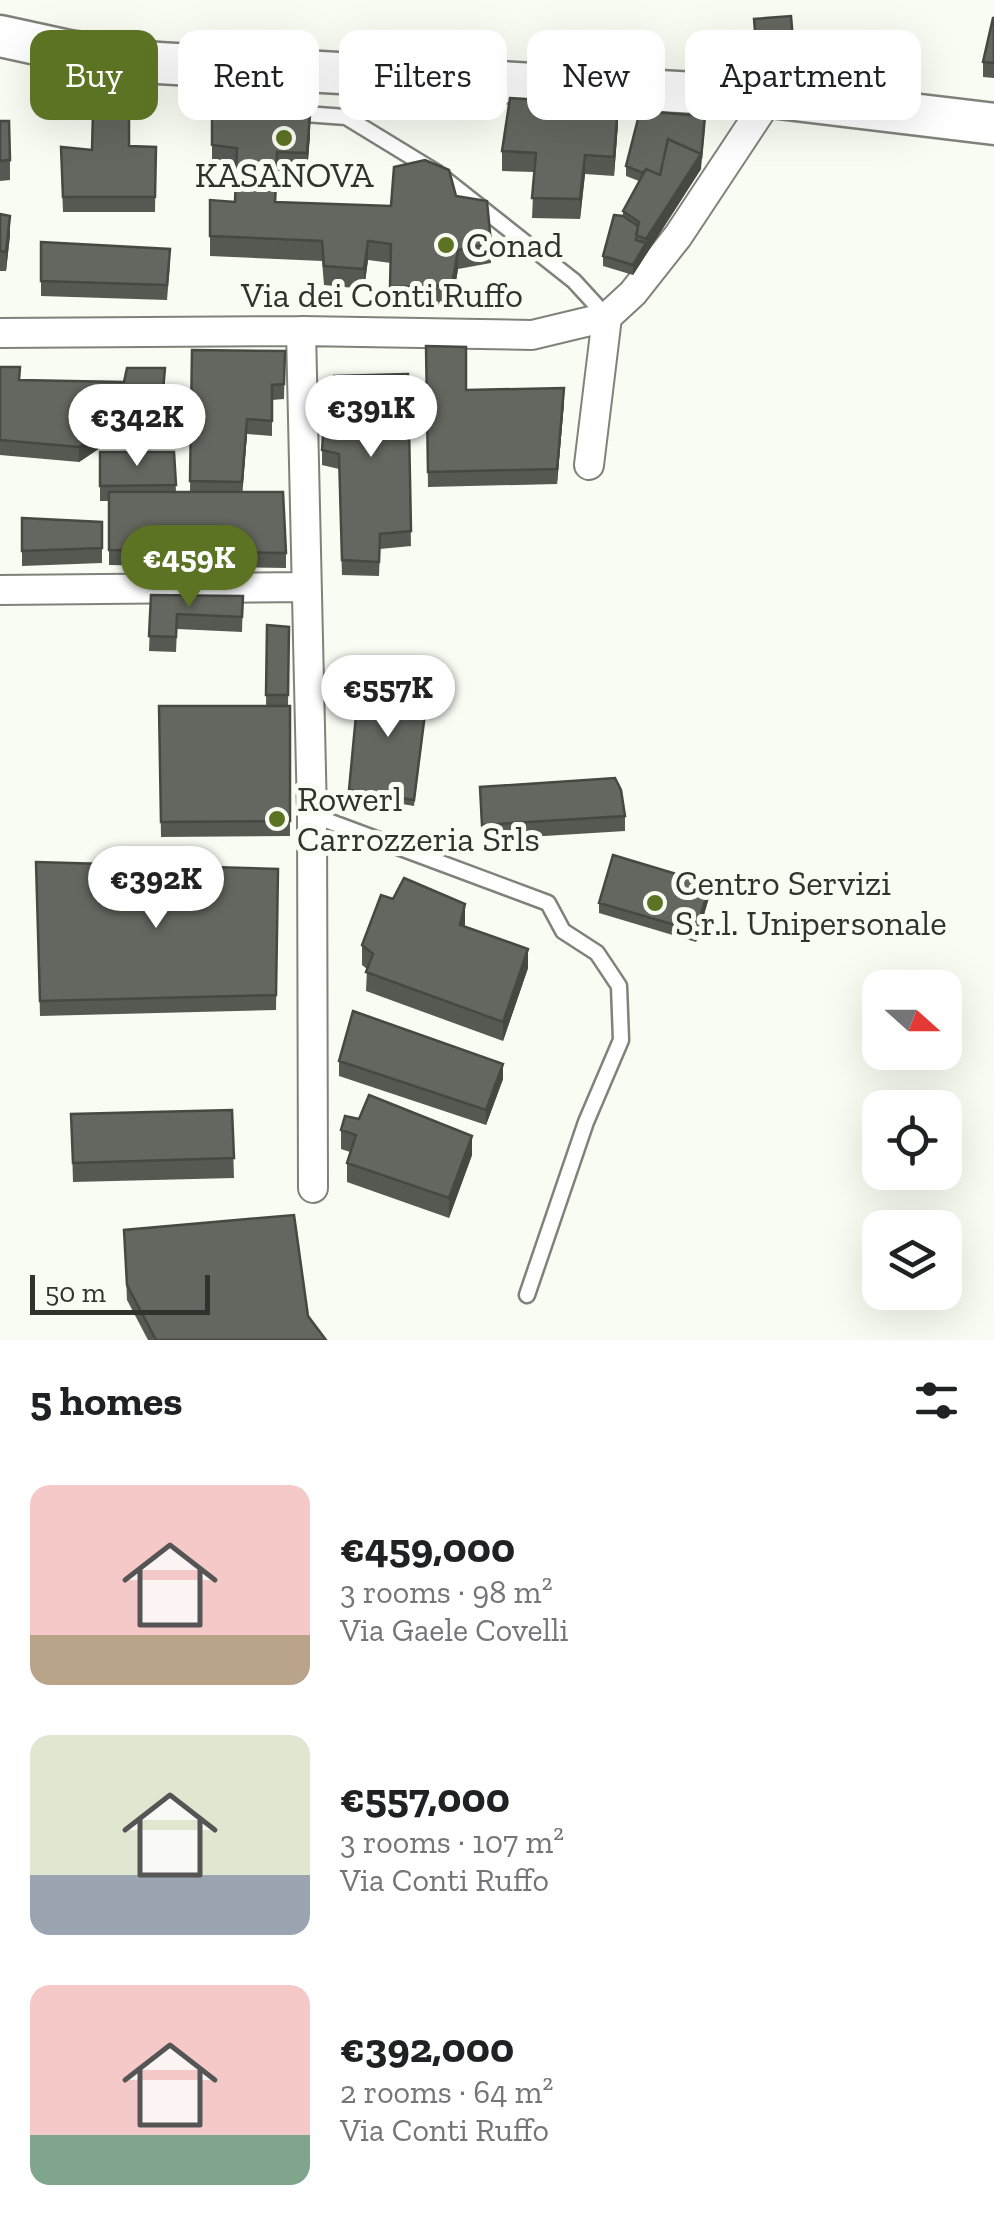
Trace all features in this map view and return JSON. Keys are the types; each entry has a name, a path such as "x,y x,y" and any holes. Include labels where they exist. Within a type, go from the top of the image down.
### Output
{"street":[{"path":"0,36 69,50 178,64"},
{"path":"319,71 685,92"},
{"path":"921,115 994,124"},
{"name":"Via dei Conti Ruffo","path":"0,333 532,336 607,316 633,293 678,236 755,120"},
{"path":"588,465 607,316"},
{"path":"302,332 312,815 313,1188"},
{"path":"0,590 305,587"}],"lane":[{"path":"319,116 346,118 436,172 574,281 607,316"},
{"path":"312,815 548,903 563,931 597,953 619,986 621,1040 586,1122 526,1295"}],"building":[{"path":"791,16 792,30 755,30 754,19"},
{"path":"993,18 994,63 983,62"},
{"path":"510,98 527,99 527,120 617,120 614,157 585,155 580,199 532,198 536,153 502,151"},
{"path":"665,113 685,114 685,120 705,120 701,159 701,154 668,139 660,175 626,166 638,120 665,120"},
{"path":"93,120 129,120 129,146 156,147 155,197 63,197 61,147 92,150"},
{"path":"212,120 310,120 307,153 277,152 275,202 391,206 394,167 425,160 449,170 456,196 487,201 491,243 458,250 452,285 390,287 391,244 368,241 364,269 324,266 322,241 210,236 210,200 235,202 237,148 212,145"},
{"path":"0,121 9,121 10,160 0,161"},
{"path":"668,139 701,154 646,239 636,235 639,222 623,211 646,169 660,175"},
{"path":"0,214 10,216 6,252 0,251"},
{"path":"614,215 638,226 636,240 646,243 633,265 603,256"},
{"path":"41,242 170,249 167,285 41,281"},
{"path":"426,346 466,347 466,390 564,388 557,469 428,472"},
{"path":"192,350 285,351 284,384 272,385 272,421 247,419 242,482 190,481"},
{"path":"0,367 20,367 19,380 124,382 127,368 165,368 160,423 115,424 79,447 0,440"},
{"path":"408,374 411,531 380,534 379,562 342,560 339,454 322,450 324,422 337,420 334,376"},
{"path":"100,452 174,452 176,485 100,486"},
{"path":"109,492 283,492 286,553 109,550"},
{"path":"22,518 102,522 102,548 22,551"},
{"path":"151,595 243,596 242,617 177,614 176,637 149,636"},
{"path":"267,625 289,627 288,695 266,695"},
{"path":"359,683 428,690 414,800 349,790"},
{"path":"159,706 290,706 290,821 161,822"},
{"path":"615,778 625,816 482,825 480,787"},
{"name":"Centro Servizi S.r.l. Unipersonale","path":"613,855 710,884 696,931 599,903"},
{"path":"36,862 278,869 276,995 40,1001"},
{"path":"404,878 465,904 460,925 528,949 503,1022 366,972 373,954 362,945 381,895 393,899"},
{"path":"353,1011 503,1064 486,1110 339,1061"},
{"path":"369,1095 472,1136 449,1198 347,1163 356,1135 341,1130 345,1116 359,1119"},
{"path":"232,1110 234,1158 73,1163 71,1114"},
{"path":"294,1215 308,1316 326,1340 156,1340 127,1285 124,1230"}],"place":[{"name":"KASANOVA","path":"284,138"},
{"name":"Conad","path":"446,245"},
{"name":"Rowerl Carrozzeria Srls","path":"277,819"},
{"name":"Centro Servizi S.r.l. Unipersonale","path":"655,903"}]}
